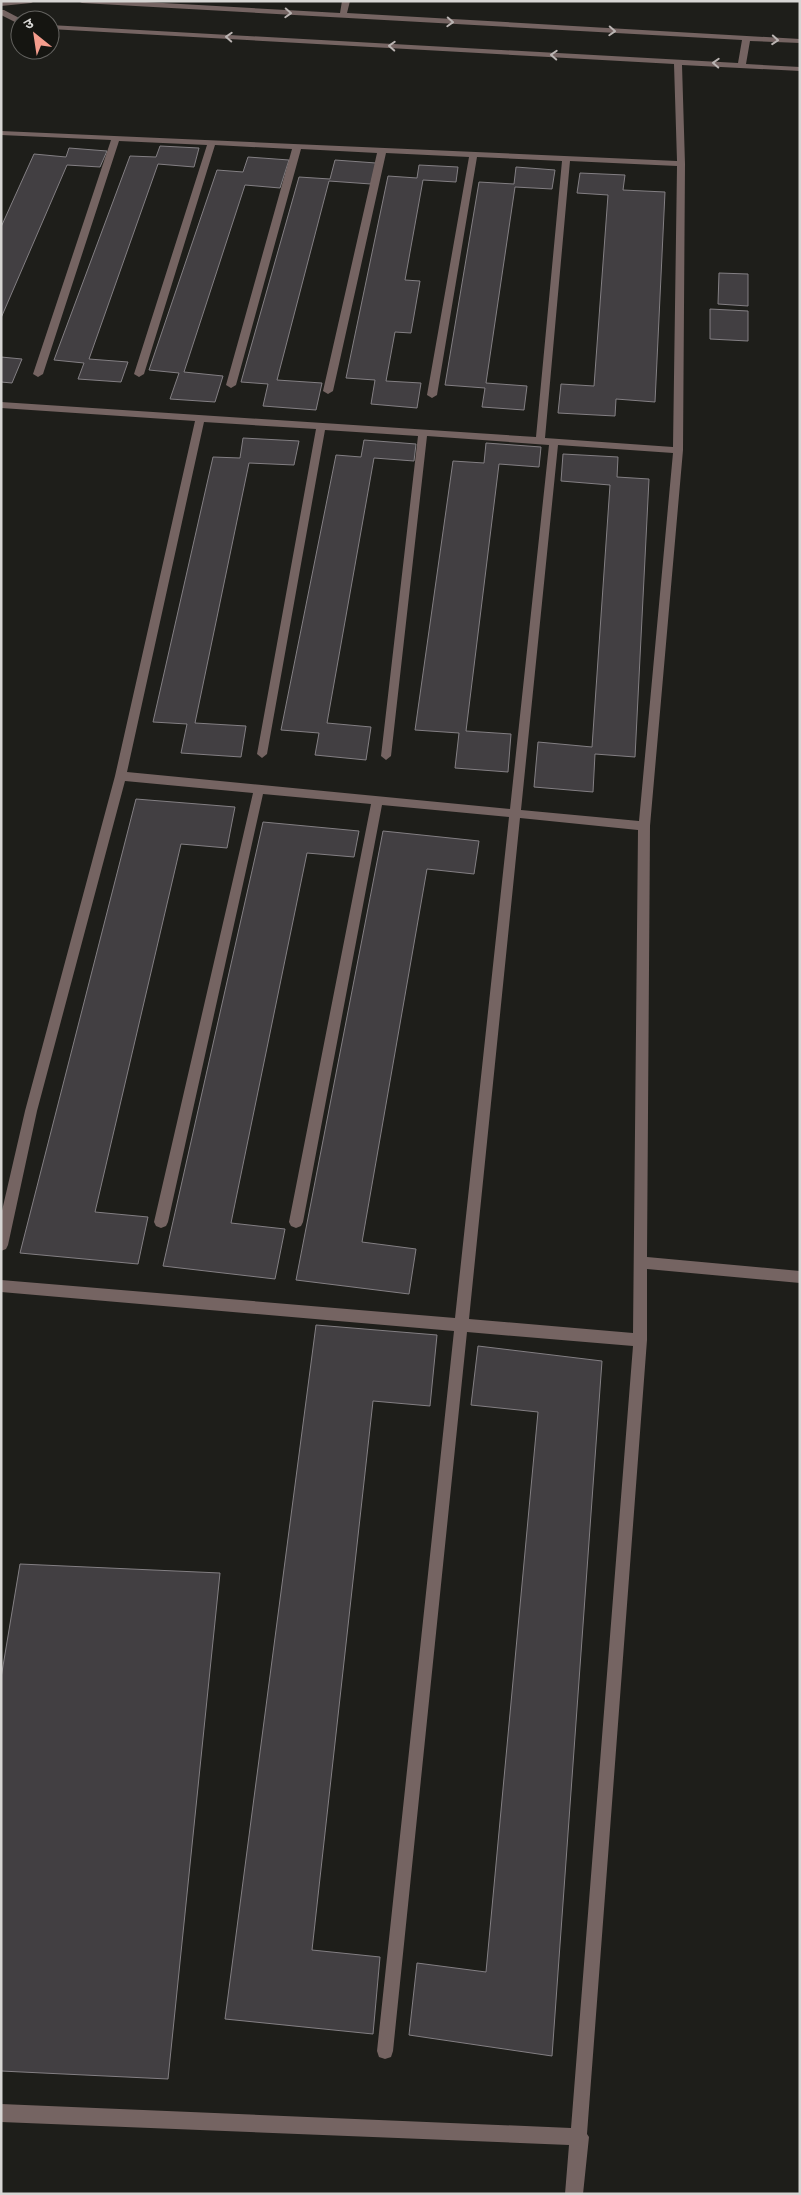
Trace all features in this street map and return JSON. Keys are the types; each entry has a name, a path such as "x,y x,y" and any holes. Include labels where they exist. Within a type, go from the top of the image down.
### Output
{"street":[{"path":"1,4 30,1"},
{"path":"82,1 800,41"},
{"path":"343,16 346,1"},
{"path":"60,28 800,69"},
{"path":"742,65 746,38"},
{"path":"574,2194 580,2137 640,1340 644,826 678,450 681,164 678,62"},
{"path":"1,133 681,164"},
{"path":"38,374 116,139"},
{"path":"139,374 212,143"},
{"path":"231,385 297,147"},
{"path":"328,391 382,151"},
{"path":"432,395 473,155"},
{"path":"540,441 566,159"},
{"path":"1,405 678,450"},
{"path":"1,1245 31,1111 121,776 200,418"},
{"path":"262,754 321,426"},
{"path":"386,756 424,433"},
{"path":"385,2050 554,442"},
{"path":"121,776 644,826"},
{"path":"161,1222 259,789"},
{"path":"296,1222 377,800"},
{"path":"641,1262 800,1277"},
{"path":"1,1286 640,1340"},
{"path":"1,2113 580,2137"}],"building":[{"path":"160,146 199,148 194,167 158,164 89,359 128,362 121,382 78,379 84,363 54,360 130,156 156,157"},
{"path":"69,148 107,151 100,167 67,165 1,318 1,227 34,154 66,157"},
{"path":"248,157 289,160 280,188 245,185 184,372 223,376 215,402 170,399 179,373 149,370 217,170 243,172"},
{"path":"335,160 376,163 371,184 329,181 277,380 322,383 316,410 263,406 268,384 241,382 299,177 330,179"},
{"path":"419,165 458,167 456,182 423,180 405,280 420,281 411,333 395,332 386,381 421,383 417,408 371,404 375,380 346,378 388,176 417,178"},
{"path":"516,167 555,170 552,189 515,187 486,383 527,386 524,410 482,407 485,388 445,385 479,182 514,184"},
{"path":"580,173 625,175 623,190 665,192 655,402 616,399 615,416 558,413 561,384 594,386 608,195 577,193"},
{"path":"719,273 748,274 748,306 718,304"},
{"path":"710,309 748,311 748,341 710,339"},
{"path":"1,357 22,359 12,383 1,382"},
{"path":"243,438 299,441 294,465 249,463 195,723 246,726 241,757 181,753 187,724 153,722 213,457 240,458"},
{"path":"364,440 416,444 414,461 374,458 327,723 371,727 366,760 315,755 319,733 281,730 336,455 361,457"},
{"path":"486,443 541,447 539,467 499,464 466,731 511,734 508,772 455,768 459,733 415,730 453,461 484,463"},
{"path":"563,454 618,457 617,477 649,479 635,757 595,754 593,792 534,787 538,742 592,747 610,485 561,481"},
{"path":"136,799 235,807 227,848 181,844 95,1212 148,1217 138,1264 20,1253"},
{"path":"263,822 359,831 354,857 307,853 231,1223 285,1229 275,1279 163,1266"},
{"path":"383,831 479,841 474,874 427,869 362,1242 416,1249 409,1294 296,1280"},
{"path":"316,1325 437,1335 430,1406 373,1401 312,1950 380,1957 373,2034 225,2019"},
{"path":"478,1346 602,1361 552,2056 409,2035 417,1963 486,1972 538,1412 471,1405"},
{"path":"20,1564 220,1573 168,2079 1,2071 1,1678"}]}
